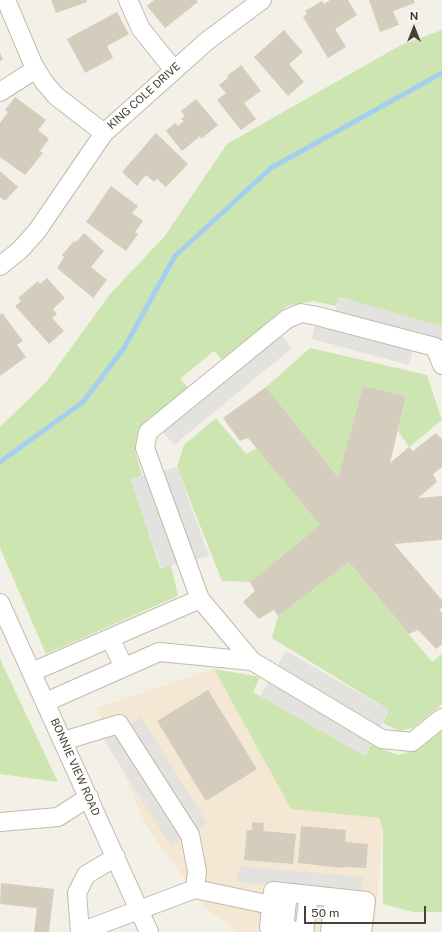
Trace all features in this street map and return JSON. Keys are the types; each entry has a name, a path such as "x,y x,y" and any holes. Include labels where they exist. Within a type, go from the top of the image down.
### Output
{"street":[{"path":"6,0 36,69 44,82 56,96 104,132"},
{"path":"128,0 141,29 174,70"},
{"name":"KING COLE DRIVE","path":"0,266 20,250 37,231 104,132 207,41 262,0"},
{"path":"0,92 36,69"},
{"path":"442,365 435,347 301,313 287,319 148,432 145,448 200,599 252,661 382,739 412,742 442,718"},
{"path":"32,672 200,599"},
{"name":"BONNIE VIEW ROAD","path":"0,603 149,932"},
{"path":"110,638 124,667"},
{"path":"46,702 158,652 252,661"},
{"path":"63,740 120,724 190,835 197,871 196,889"},
{"path":"0,822 58,817 89,798"},
{"path":"116,857 86,876 77,892 80,932 196,889 271,905"},
{"path":"309,895 304,932 269,927 273,891 366,901 362,932"},
{"path":"284,930 288,893"},
{"path":"330,932 343,899"},
{"path":"343,899 347,932"}],"shaded area":[{"path":"339,297 442,326 442,349 415,342 409,365 312,339 317,316 333,320"},
{"path":"276,329 292,348 174,445 157,425"},
{"path":"177,467 209,556 161,568 130,479"},
{"path":"286,651 389,710 365,756 260,696"},
{"path":"214,669 291,809 379,818 383,829 374,932 236,932 222,919 207,910 146,826 97,708"},
{"path":"141,717 207,823 171,846 104,740"},
{"path":"240,866 363,877 361,894 236,882"}],"green space":[{"path":"442,30 442,328 339,297 336,306 313,301 287,306 222,360 214,351 180,379 188,387 142,428 135,451 142,476 131,479 160,568 171,565 178,596 46,654 0,548 0,427 47,381 110,294 164,237 227,144 401,45"},
{"path":"310,348 427,375 442,420 409,447 398,431 406,396 363,386 338,477 266,387"},
{"path":"216,418 246,454 257,448 320,525 250,582 222,581 177,467 184,445"},
{"path":"349,562 432,662 442,654 442,704 413,728 399,731 383,723 389,710 272,638 278,616"},
{"path":"0,659 58,782 0,774"},
{"path":"214,669 260,677 253,692 365,756 371,745 398,755 417,750 442,730 442,912 413,912 383,904 383,829 379,818 291,809"}],"building":[{"path":"51,0 86,0 87,2 56,13"},
{"path":"154,0 196,0 198,2 165,28 147,6"},
{"path":"330,0 348,0 357,15 335,29 346,47 328,58 303,17 307,14 305,11 322,1 324,4"},
{"path":"369,0 414,0 415,3 393,11 399,25 380,32"},
{"path":"117,12 129,34 107,46 113,58 85,73 67,39"},
{"path":"284,30 303,52 289,64 304,82 288,96 254,57"},
{"path":"0,52 3,60 0,61"},
{"path":"241,65 261,91 244,103 256,119 241,130 217,100 226,93 219,85 228,78 227,76"},
{"path":"15,97 46,120 38,130 49,139 40,151 43,153 25,175 0,157 0,123 8,112 5,110"},
{"path":"196,99 218,125 201,139 200,136 182,151 166,131 175,123 178,126 184,121 181,119 185,116 181,111"},
{"path":"156,133 188,164 166,187 157,179 154,182 146,175 137,186 122,172"},
{"path":"0,171 18,187 5,201 0,197"},
{"path":"111,186 138,206 132,213 143,221 135,232 138,234 126,251 86,222"},
{"path":"84,233 104,251 91,267 107,280 93,298 57,268 64,257 62,255 74,241 76,242"},
{"path":"47,278 65,298 53,309 57,314 52,318 64,331 49,344 15,306 21,301 18,298 38,281 40,284"},
{"path":"2,313 23,341 17,345 26,357 0,376 0,315"},
{"path":"363,386 406,396 390,463 409,447 413,451 436,433 442,439 442,467 433,474 437,482 418,498 442,496 442,540 394,544 442,600 442,607 439,610 442,613 442,644 436,649 418,630 409,634 349,562 278,616 274,610 259,619 243,602 255,591 250,582 320,525 248,438 240,441 223,418 266,387 338,477"},
{"path":"208,690 257,769 206,801 157,721"},
{"path":"252,822 264,823 263,831 296,834 293,864 244,860 247,830 252,830"},
{"path":"301,826 346,830 345,842 368,844 366,868 343,868 298,863"},
{"path":"1,883 54,889 49,932 34,932 37,908 0,904"}],"waterway":[{"path":"0,462 83,402 124,348 175,256 271,168 442,73"}]}
